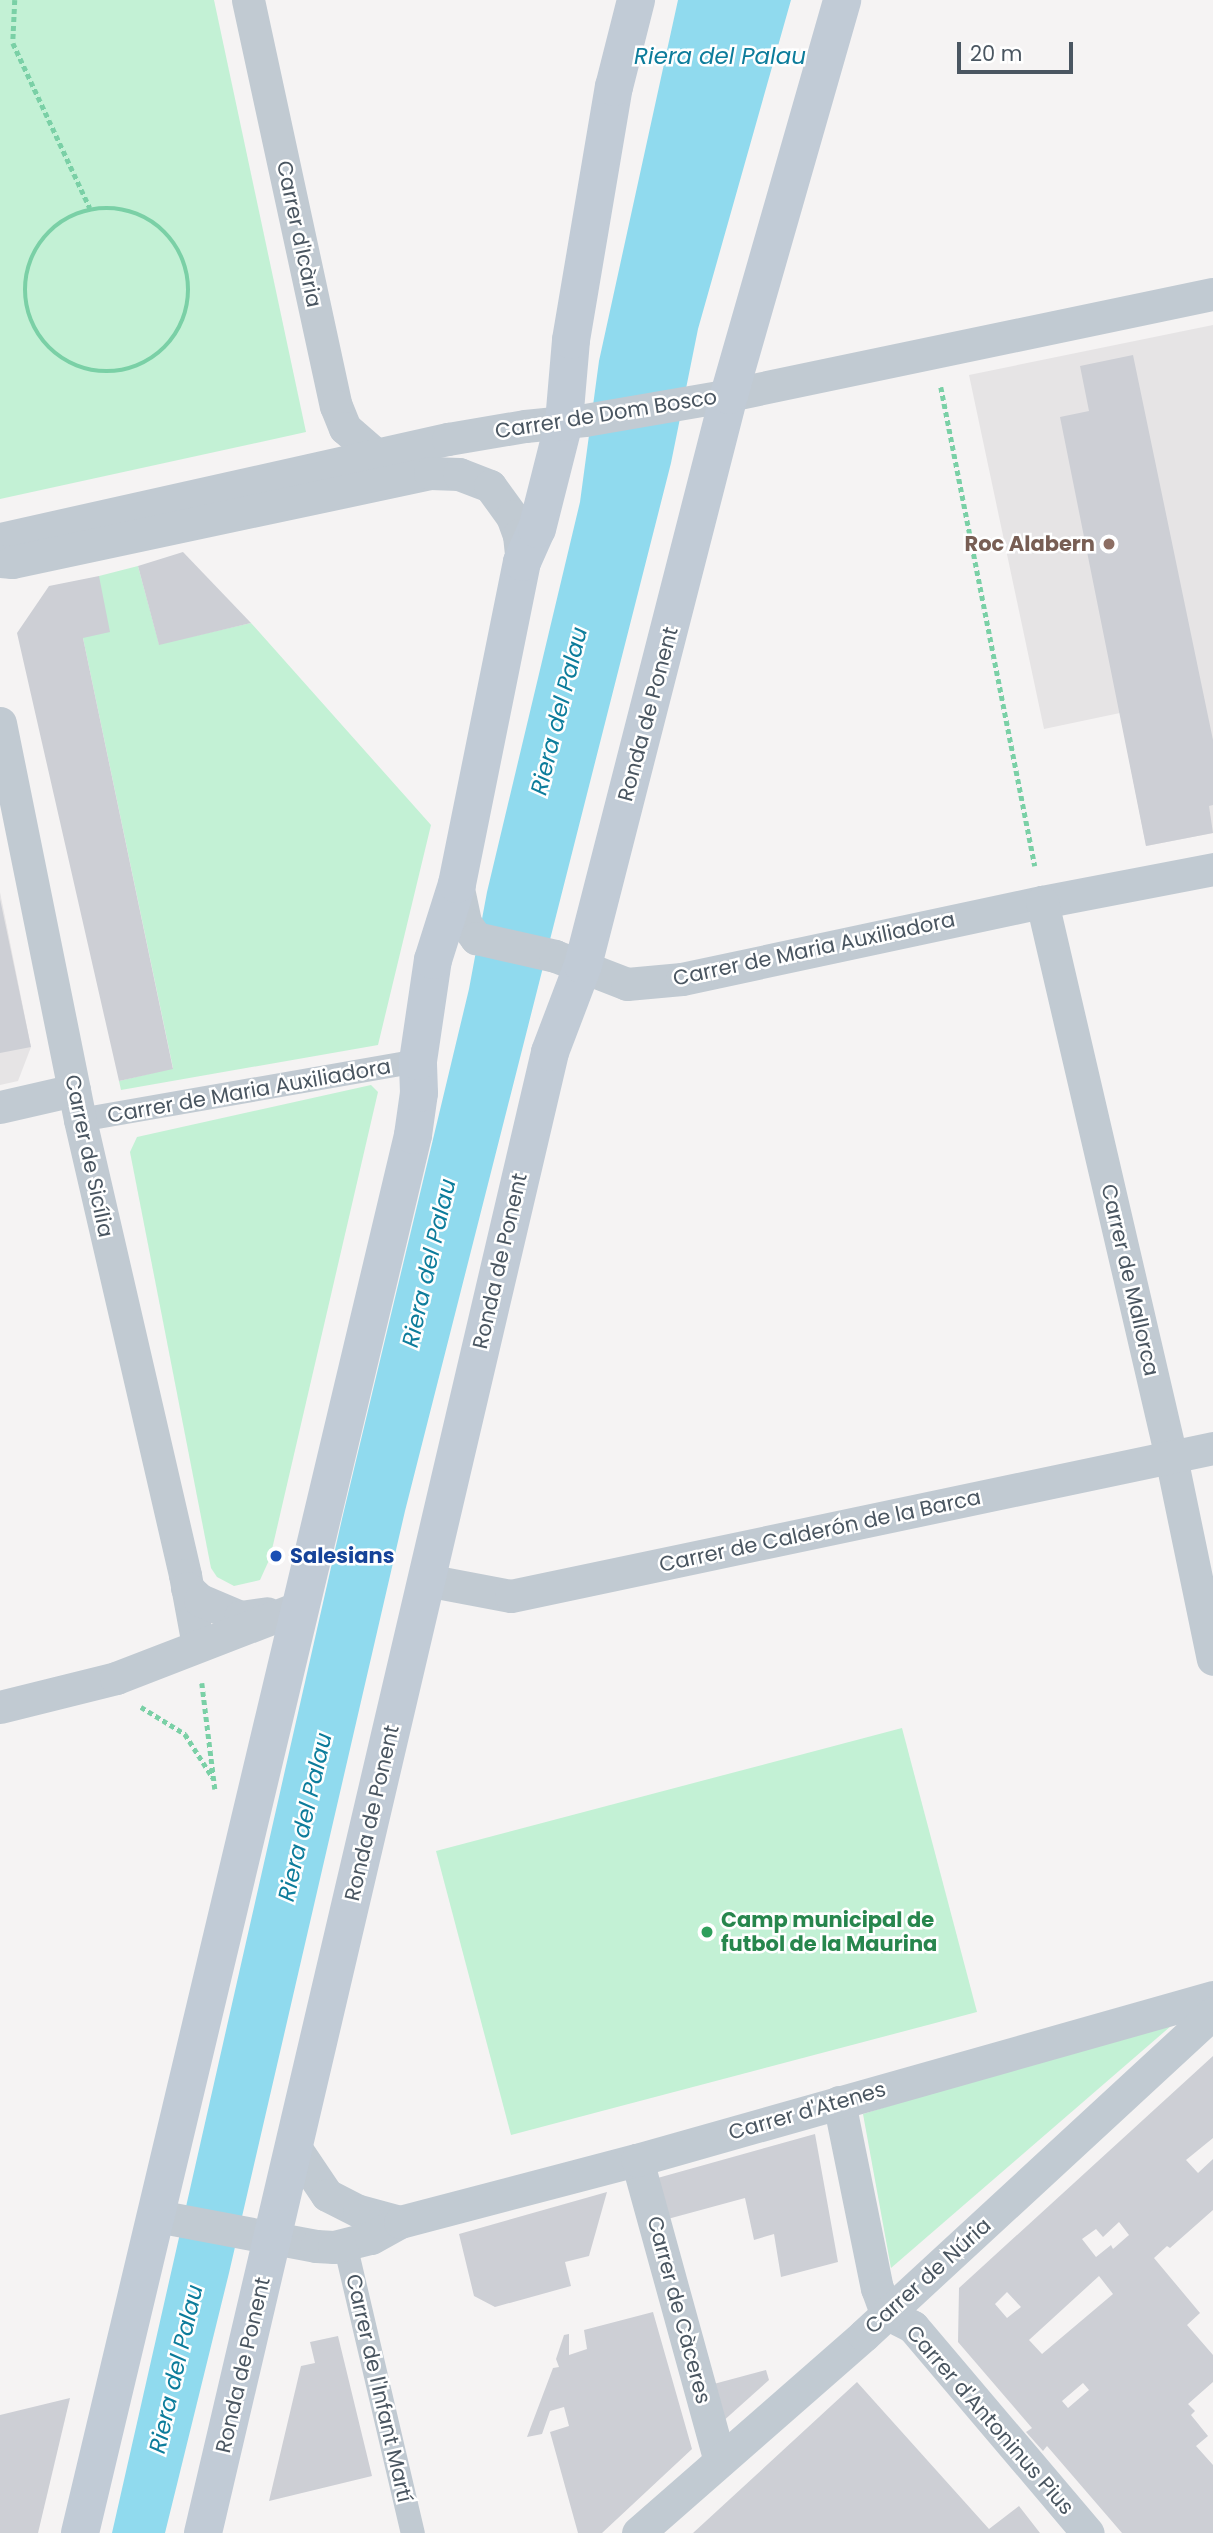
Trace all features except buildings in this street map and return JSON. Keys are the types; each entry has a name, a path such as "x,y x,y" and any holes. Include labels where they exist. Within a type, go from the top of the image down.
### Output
{"main road":[{"path":"80,2533 162,2217 300,1606 413,1135 419,1093 418,1061 433,960 457,884 522,562 537,528 564,422 571,340 614,87 636,0"},
{"name":"Ronda de Ponent","path":"203,2533 259,2235 294,2146 550,1052 569,960 842,0"}],"street":[{"name":"Carrer d'Icària","path":"248,0 336,406 345,428 375,454"},
{"name":"Carrer de Dom Bosco","path":"0,539 448,439 729,395 1213,293"},
{"path":"0,561 12,562 430,473 458,474 490,486 512,516 519,535 522,562"},
{"name":"Carrer de Sicília","path":"0,723 77,1105 198,1645"},
{"name":"Carrer de Maria Auxiliadora","path":"457,884 465,923 476,939 569,960 627,984 682,979 1042,902 1213,869"},
{"name":"Carrer de Mallorca","path":"1042,902 1171,1457 1213,1659"},
{"name":"Carrer de Maria Auxiliadora","path":"0,1107 77,1105 418,1061"},
{"name":"Carrer de Calderón de la Barca","path":"426,1580 511,1596 1213,1448"},
{"path":"187,1588 200,1600 240,1617 300,1606"},
{"path":"0,1707 116,1678 300,1606"},
{"name":"Carrer d'Atenes","path":"162,2217 316,2246 345,2244 371,2238 400,2222 637,2160 1213,1997"},
{"name":"Carrer de Núria","path":"638,2533 887,2313 1213,2013"},
{"path":"839,2102 877,2288 887,2313"},
{"name":"Carrer d'Atenes","path":"294,2146 327,2195 359,2211 400,2222"},
{"name":"Carrer de Càceres","path":"637,2160 720,2461"},
{"name":"Carrer de l'Infant Martí","path":"345,2244 413,2533"},
{"name":"Carrer d'Antoninus Pius","path":"887,2313 913,2327 1088,2533"}],"path":[{"path":"15,0 13,43 90,208"},
{"path":"118,207 152,221 175,243 187,270 189,301 184,321 175,337 147,362 127,370 105,373 68,362 46,346 33,328 24,296 25,278 33,254 48,232 66,218 90,208 118,207"},
{"path":"934,352 1042,902"},
{"path":"134,1703 185,1734 214,1778"}],"shaded area":[{"name":"Roc Alabern","path":"1213,325 1213,833 1146,846 1120,713 1044,729 969,375"},
{"path":"0,892 31,1047 18,1081 0,1085"}],"green space":[{"path":"0,0 214,0 306,432 0,499"},
{"path":"138,566 159,644 251,623 431,825 378,1045 121,1090 119,1081 173,1068 83,638 99,576"},
{"path":"371,1085 378,1092 270,1558 260,1580 234,1586 217,1577 211,1568 130,1152 137,1137"},
{"name":"Camp municipal de futbol de la Maurina","path":"902,1728 977,2012 511,2135 436,1851"},
{"path":"1186,2013 891,2268 863,2114"}],"water":[{"name":"Riera del Palau","path":"678,0 791,0 698,329 671,463 405,1511 229,2273 165,2533 112,2533 342,1519 469,989 487,892 580,502 599,361"}],"place":[{"name":"Roc Alabern","path":"1109,544"},
{"name":"Salesians","path":"276,1556"},
{"name":"Camp municipal de futbol de la Maurina","path":"707,1932"}]}
